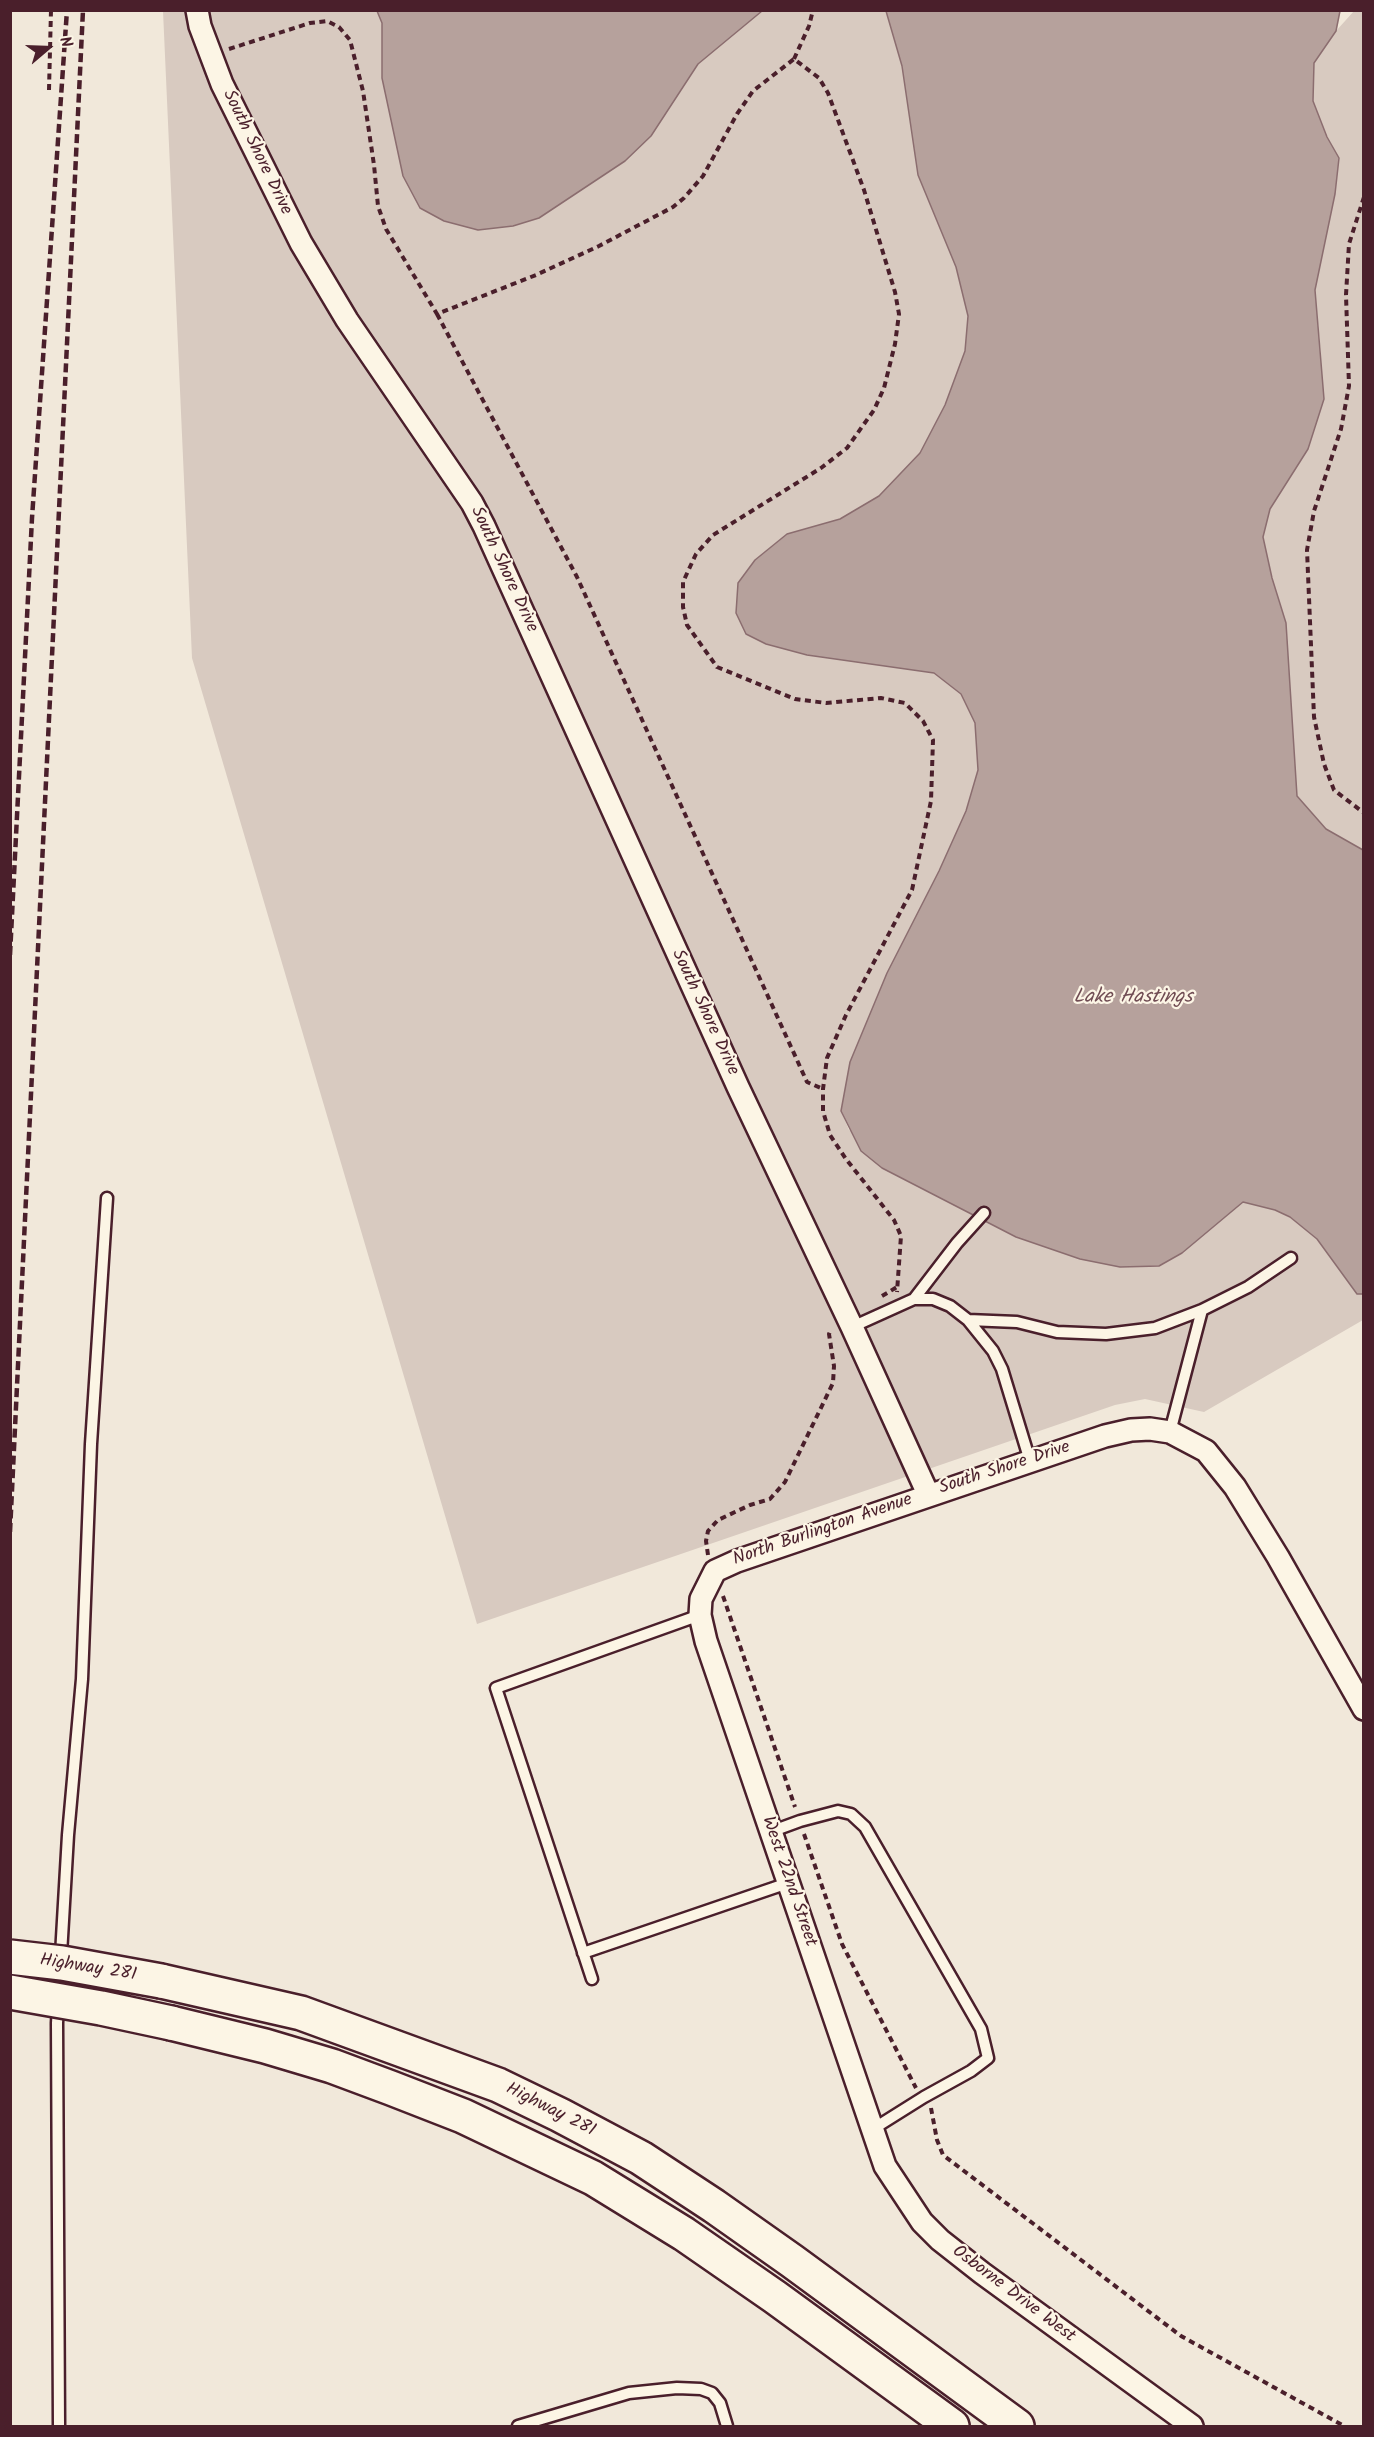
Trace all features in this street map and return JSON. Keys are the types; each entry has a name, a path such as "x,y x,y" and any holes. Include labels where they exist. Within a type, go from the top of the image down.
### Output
{"highway":[{"name":"Highway 281","path":"10,1957 62,1963 161,1981 301,2013 498,2085 641,2158 714,2206 1017,2427"},
{"name":"Highway 281","path":"10,1992 101,2008 265,2046 381,2084 463,2116 592,2178 684,2234 775,2297 952,2427"}],"street":[{"name":"South Shore Drive","path":"197,10 200,26 222,84 301,243 347,320 472,503 484,526 738,1087 928,1494 1105,1436 1150,1428 1170,1432 1206,1451 1235,1487 1278,1557 1364,1709"},
{"name":"North Burlington Avenue","path":"702,1625 701,1599 714,1571 928,1494"},
{"name":"West 22nd Street","path":"702,1625 770,1833 873,2129"},
{"name":"Osborne Drive West","path":"873,2129 890,2174 922,2222 940,2240 1192,2427"}],"lane":[{"path":"59,2427 57,2024 68,1835 82,1678 92,1444 107,1198"},
{"path":"914,1299 957,1243 984,1213"},
{"path":"968,1320 1017,1322 1057,1332 1106,1334 1155,1328 1202,1310 1248,1287 1291,1258"},
{"path":"852,1327 914,1299 933,1299 950,1306 968,1320 993,1351 1002,1369 1030,1461"},
{"path":"1170,1432 1202,1310"},
{"path":"592,1979 496,1688 702,1625"},
{"path":"770,1833 800,1821 838,1811 851,1814 865,1827 981,2029 988,2058 971,2071 873,2129"},
{"path":"583,1953 788,1882"},
{"path":"518,2427 629,2393 677,2388 701,2389 712,2393 720,2403 728,2427"}],"path":[{"path":"48,90 51,10"},
{"path":"437,314 536,275 599,246 673,207 703,177 737,114 753,92 794,59 813,10"},
{"path":"211,56 310,23 327,21 339,27 350,40 363,91 378,206 386,229 437,314 581,586 802,1073 807,1082 822,1089"},
{"path":"794,59 819,78 828,93 864,190 895,292 899,314 895,344 878,403 847,448 821,468 714,535 696,554 683,582 683,607 687,626 717,668 795,699 826,703 880,698 905,703 923,722 933,740 931,801 912,890 846,1015 827,1058 822,1089 823,1111 830,1135 894,1220 901,1236 898,1305"},
{"path":"1364,197 1348,244 1346,295 1349,386 1341,429 1314,511 1307,550 1314,717 1334,790 1364,813"}],"shaded area":[{"path":"163,11 886,11 902,66 918,175 956,267 968,316 965,351 945,405 920,453 880,496 840,519 787,534 755,560 738,583 746,634 766,644 807,655 934,673 961,694 975,723 978,770 966,811 939,871 887,973 850,1062 841,1111 849,1130 1159,1266 1182,1253 1243,1202 1275,1210 1290,1217 1317,1239 1357,1294 1363,1294 1363,1320 1204,1412 1145,1399 1115,1405 477,1624 192,658"},
{"path":"1354,11 1363,11 1363,850 1326,829 1297,796 1286,623 1272,578 1263,537 1270,509 1308,449 1321,355 1315,290 1335,194 1339,158 1327,137 1313,101 1314,63 1336,31"}],"water":[{"path":"377,11 762,11 698,64 651,136 625,161 539,218 513,226 478,230 444,221 420,208 403,176 382,78 382,23"},
{"name":"Lake Hastings","path":"886,11 1340,11 1336,31 1314,63 1313,101 1327,137 1339,158 1335,194 1315,290 1324,399 1308,449 1270,509 1263,537 1272,578 1286,623 1297,796 1326,829 1363,850 1363,1294 1357,1294 1317,1239 1290,1217 1275,1210 1243,1202 1182,1253 1159,1266 1120,1267 1080,1259 1016,1237 882,1168 861,1151 841,1111 850,1062 887,973 939,871 966,811 978,770 975,723 961,694 934,673 807,655 766,644 746,634 736,613 738,583 755,560 787,534 840,519 879,496 920,453 945,405 965,351 968,316 956,267 918,175 902,66"}],"railway":[{"path":"10,955 32,518 67,10"},
{"path":"10,1532 83,10"}]}
